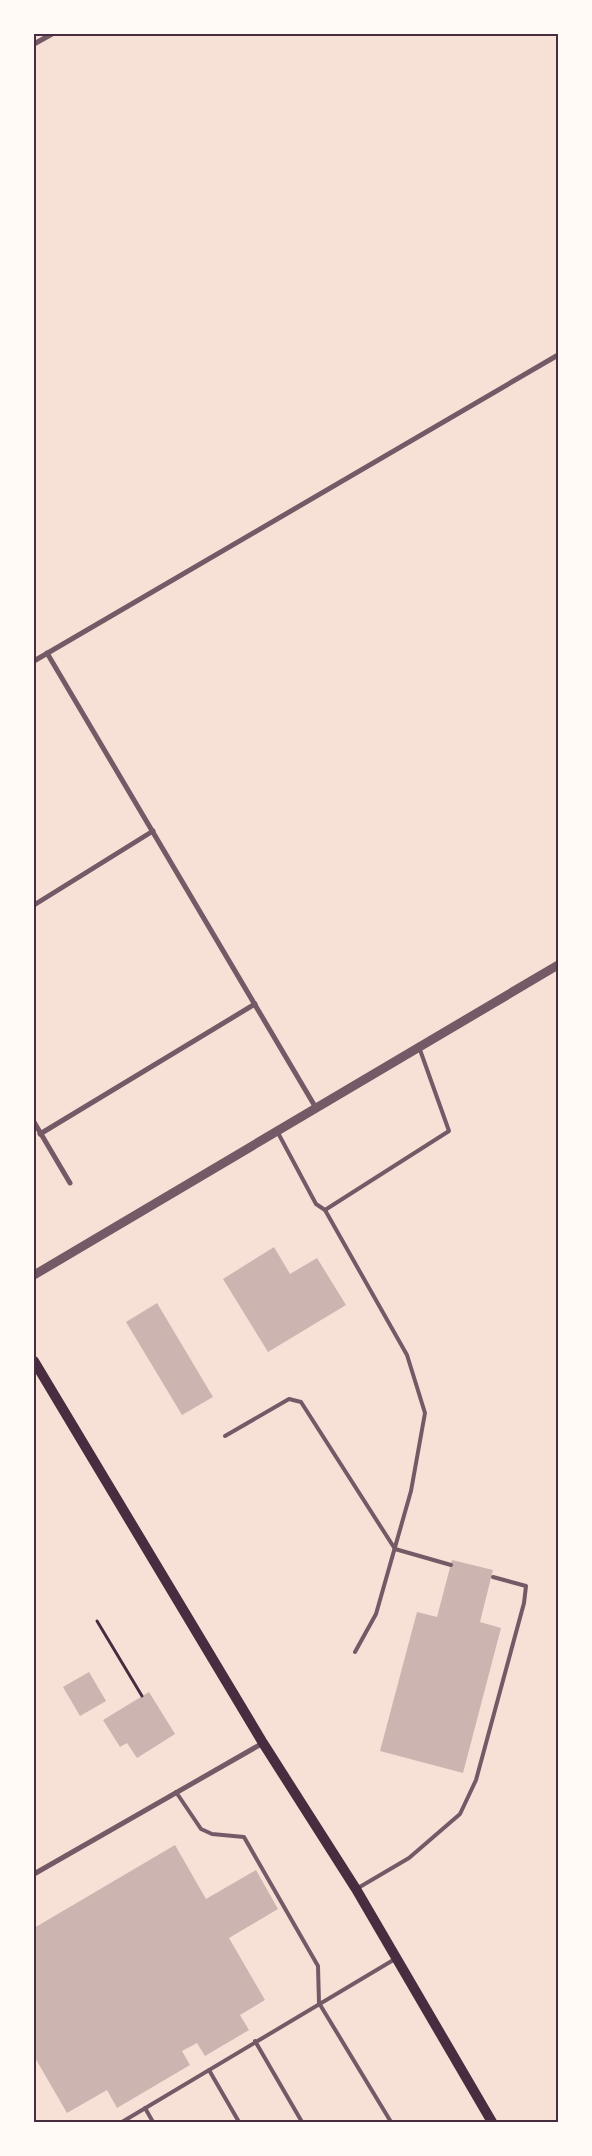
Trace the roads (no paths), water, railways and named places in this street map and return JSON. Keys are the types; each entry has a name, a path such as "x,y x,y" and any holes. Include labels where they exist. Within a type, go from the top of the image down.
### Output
{"main road":[{"path":"34,1361 263,1743 356,1889 492,2122"}],"street":[{"path":"34,44 52,34"},
{"path":"34,661 558,355"},
{"path":"47,653 316,1108"},
{"path":"34,905 153,831"},
{"path":"34,1275 558,965"},
{"path":"40,1134 255,1004"},
{"path":"34,1122 70,1183"},
{"path":"34,1874 263,1743"}],"lane":[{"path":"325,1210 449,1131 419,1047"},
{"path":"277,1131 316,1204 325,1210 407,1355 425,1413 411,1491 376,1614 355,1652"},
{"path":"225,1436 290,1398 301,1402 395,1549 451,1565"},
{"path":"356,1889 409,1858 460,1814 476,1780 524,1604 526,1586 493,1577"},
{"path":"176,1792 201,1829 212,1834 244,1837 318,1966 319,2003 391,2122"},
{"path":"122,2122 319,2003 396,1959"},
{"path":"256,2042 302,2122"},
{"path":"209,2070 239,2122"},
{"path":"145,2108 153,2122"}]}
